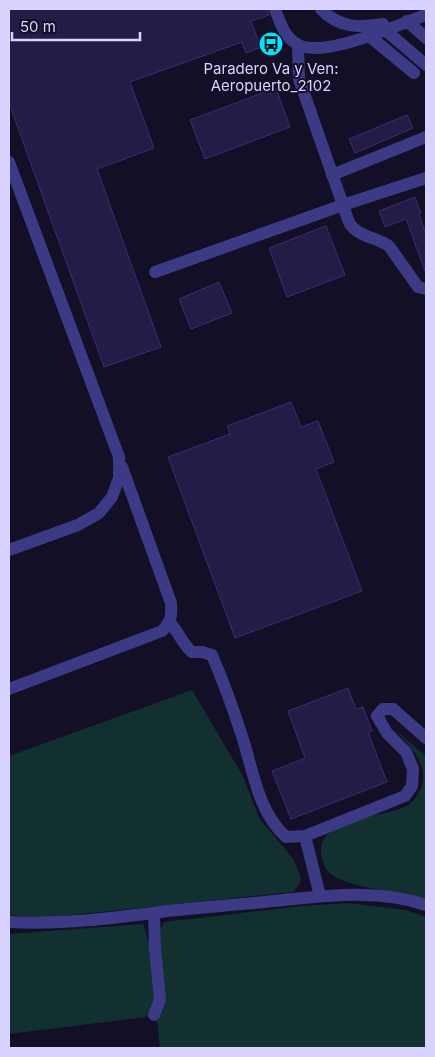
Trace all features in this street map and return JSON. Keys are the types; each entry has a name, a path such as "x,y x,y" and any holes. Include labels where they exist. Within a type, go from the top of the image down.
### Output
{"lane":[{"path":"275,9 285,33 298,45 317,49 343,45 419,18"},
{"path":"321,9 343,25 351,26 381,25 419,18"},
{"path":"419,18 426,38"},
{"path":"384,30 426,65"},
{"path":"368,36 414,73"},
{"path":"298,45 299,79 351,225 357,231 382,241 389,246 418,287 426,289"},
{"path":"332,175 426,137"},
{"path":"9,162 119,457 171,603 172,614 170,622 162,631 9,689"},
{"path":"155,272 343,205 426,178"},
{"path":"9,550 78,525 99,513 112,498 119,478 119,457"},
{"path":"170,622 179,632 185,646 192,652 212,655 223,680 264,808 276,828 286,837 305,836 405,796 412,786 413,769 406,752 387,733 377,716 383,709 394,709 426,738"},
{"path":"305,836 320,896"},
{"path":"9,927 320,896 377,896 414,901 426,905"},
{"path":"154,913 160,1000 154,1014"},
{"path":"9,922 35,923"}],"green space":[{"path":"192,690 243,776 259,818 294,860 301,879 293,892 44,918 9,915 9,756"},
{"path":"394,729 426,756 426,899 359,886 348,882 329,872 322,858 322,844 328,834 338,827 352,821 407,806 419,793 423,779 420,763 412,748"},
{"path":"347,903 406,910 426,917 426,1048 160,1048 157,1020 163,1010 163,998 159,953 161,928 164,922 301,906"},
{"path":"143,924 155,982 154,1004 146,1017 9,1034 9,934"}],"building":[{"path":"9,9 267,9 269,15 251,21 261,47 246,53 242,42 130,82 154,148 97,169 161,347 104,367 9,103"},
{"path":"276,88 290,127 205,159 190,120"},
{"path":"407,115 413,128 355,153 349,139"},
{"path":"415,197 426,235 426,271 406,219 385,227 379,211"},
{"path":"326,226 345,275 287,297 269,248"},
{"path":"219,282 232,313 191,329 179,299"},
{"path":"291,402 301,427 318,421 334,462 316,469 362,591 235,638 168,457 230,434 227,426"},
{"path":"348,688 356,709 363,707 372,731 368,732 387,782 291,819 272,771 305,758 288,711"}],"place":[{"name":"Paradero Va y Ven: Aeropuerto_2102","path":"271,44"}]}
